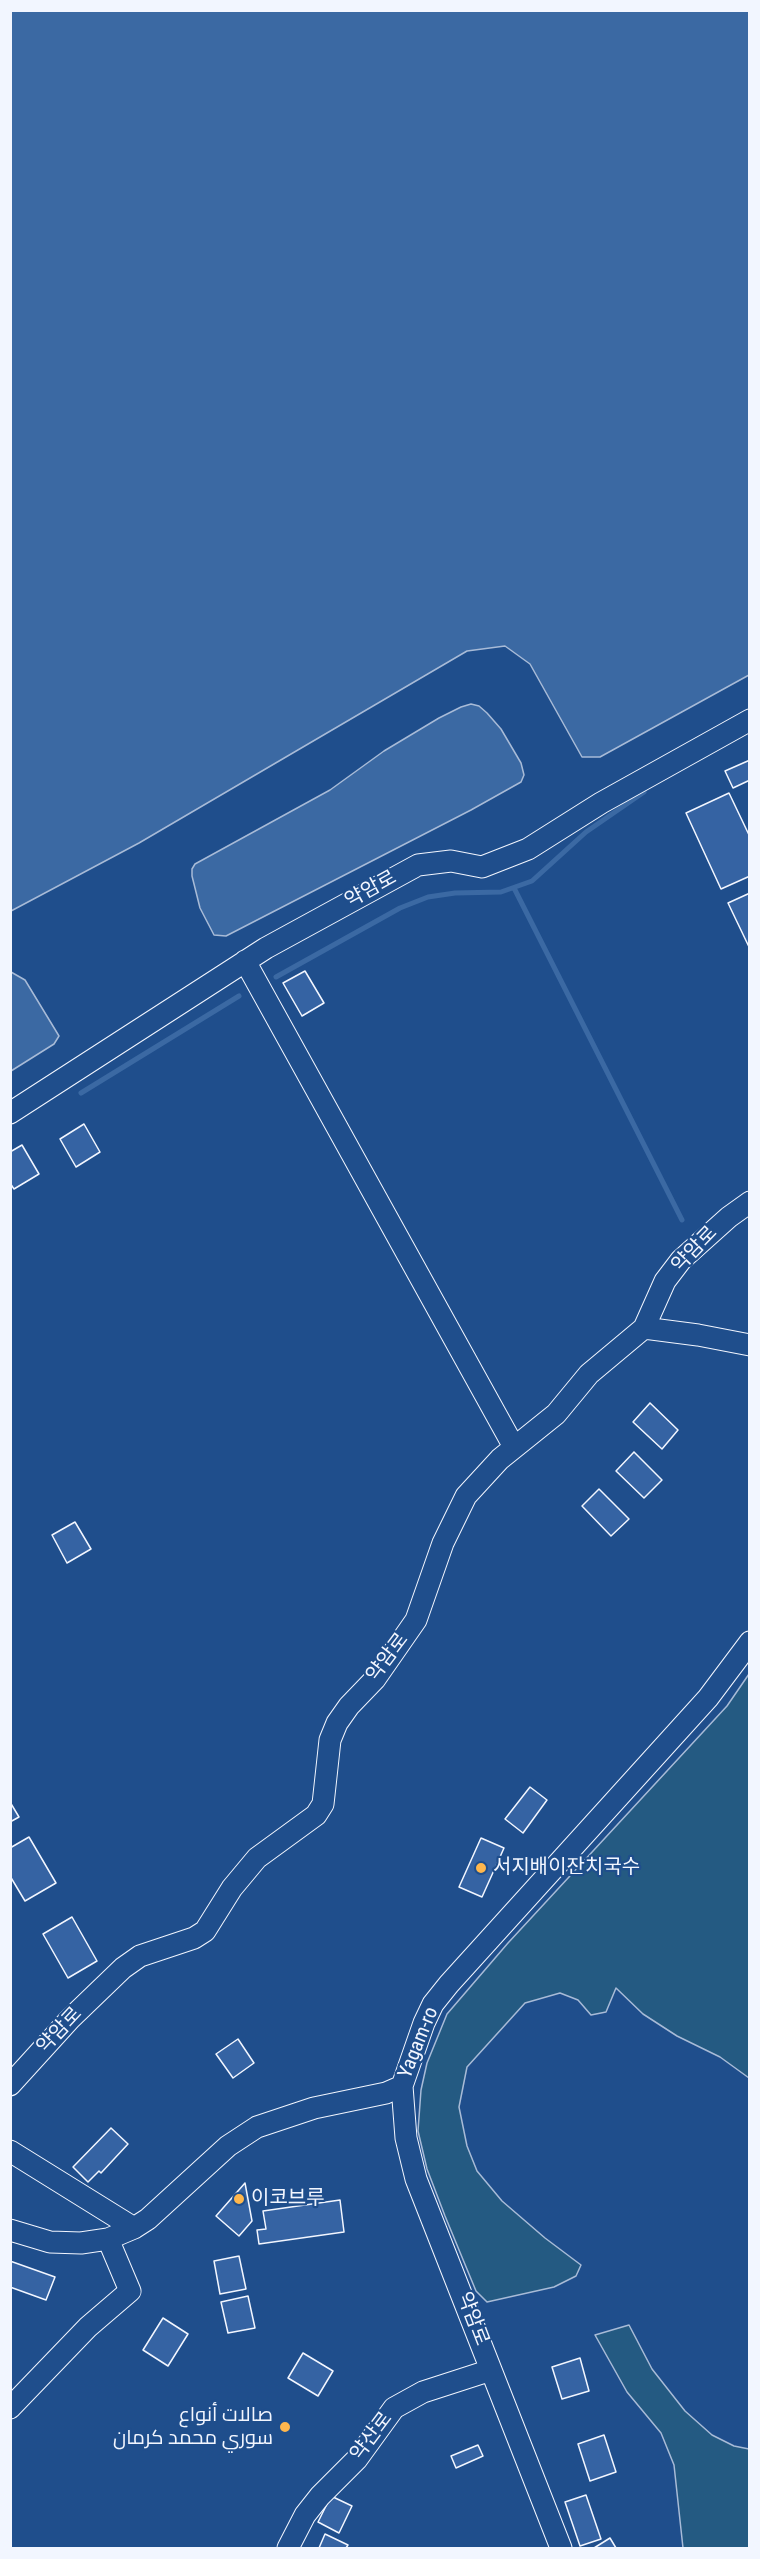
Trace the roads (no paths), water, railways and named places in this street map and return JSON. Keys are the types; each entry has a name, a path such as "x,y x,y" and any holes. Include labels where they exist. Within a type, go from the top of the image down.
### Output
{"street":[{"name":"약암로","path":"10,1113 245,961 418,865 451,861 482,867 528,849 601,802 750,720"},
{"path":"245,961 514,1447"},
{"name":"약암로","path":"11,2084 70,2019 123,1968 140,1956 195,1938 205,1931 232,1888 257,1858 316,1815 323,1804 330,1740 337,1722 375,1679 416,1620 443,1543 466,1496 482,1475 556,1414 589,1374 644,1328 665,1281 681,1260 729,1217 750,1202"},
{"path":"644,1328 750,1345"},
{"name":"Yagam-ro","path":"10,2229 50,2242 81,2243 108,2239 134,2228 228,2146 257,2127 314,2108 386,2093 402,2086 424,2023 438,1997 592,1823 708,1698 750,1642"},
{"name":"약암로","path":"402,2086 406,2138 416,2179 561,2548"},
{"path":"10,2151 134,2228"},
{"path":"10,2408 88,2327 130,2291 108,2239"},
{"name":"약산로","path":"288,2548 305,2515 320,2496 357,2459 394,2408 423,2392 491,2370"}],"waterway":[{"path":"276,977 400,908 428,897 455,893 501,892 532,881 586,832 644,792"},
{"path":"514,888 682,1220"},
{"path":"81,1093 239,996"}],"place":[{"name":"서지배이잔치국수","path":"481,1868"},
{"name":"이코브루","path":"239,2199"},
{"name":"صالات أنواع سوري محمد كرمان","path":"285,2427"}]}
